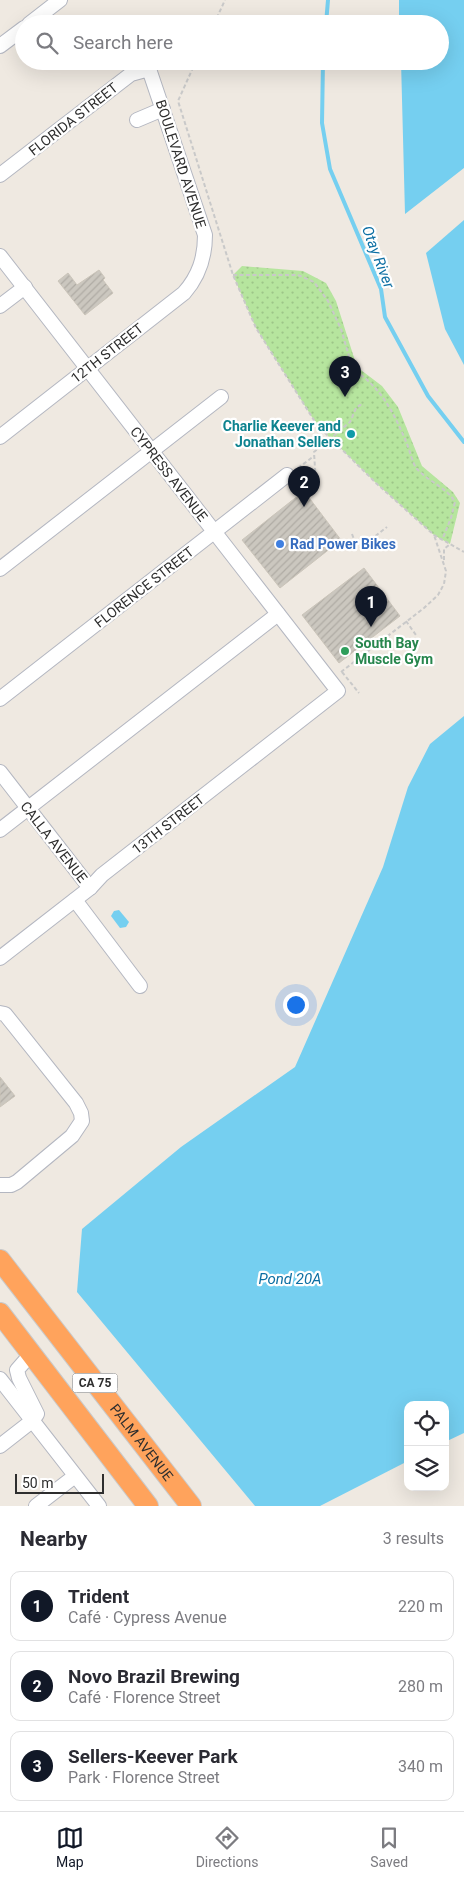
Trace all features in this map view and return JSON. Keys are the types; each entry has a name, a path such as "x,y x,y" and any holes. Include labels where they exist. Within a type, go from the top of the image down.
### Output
{"highway":[{"name":"PALM AVENUE","path":"0,1260 191,1506"},
{"name":"CA 75","path":"0,1313 148,1506"}],"street":[{"path":"41,15 60,0"},
{"path":"0,46 15,35"},
{"name":"FLORIDA STREET","path":"0,175 131,74 145,70"},
{"name":"BOULEVARD AVENUE","path":"149,70 205,235 202,259"},
{"path":"136,120 163,110"},
{"name":"CYPRESS AVENUE","path":"0,256 338,691"},
{"name":"12TH STREET","path":"0,437 184,293 197,275 202,259"},
{"path":"0,306 24,287"},
{"path":"0,569 221,397"},
{"name":"FLORENCE STREET","path":"0,699 290,473"},
{"path":"0,830 278,614"},
{"name":"13TH STREET","path":"0,958 90,888 109,869 338,691"},
{"name":"CALLA AVENUE","path":"0,772 90,888"},
{"path":"75,900 140,986"},
{"path":"0,1014 5,1014 76,1103 81,1113 82,1121 72,1136 17,1182 11,1186 0,1185"},
{"path":"0,1446 32,1421 37,1414 17,1370 31,1354"},
{"path":"0,1379 99,1506"},
{"path":"36,1506 75,1476"}],"path":[{"path":"218,15 225,0"},
{"path":"192,70 178,101 233,274 256,328 317,425 377,484 434,535 464,552"},
{"path":"233,274 298,275 314,282 328,301 341,329 352,370 361,375 380,392 398,420 416,468 450,493 455,502 442,540"},
{"path":"316,485 314,452 350,422 356,408 360,405 364,406"},
{"path":"290,473 314,456"},
{"path":"360,548 387,526"},
{"path":"352,534 355,542"},
{"path":"336,677 424,608 442,589 446,570 434,535"},
{"path":"444,563 444,549 448,545 452,545"},
{"path":"406,621 416,635"},
{"path":"342,672 359,693"}],"green space":[{"path":"242,266 303,271 326,283 336,301 357,367 382,386 398,407 422,466 453,492 460,503 450,544 434,535 377,484 317,425 256,328 233,275"}],"water":[{"path":"399,0 464,0 464,168 405,214 401,70 449,70 449,15 399,15"},
{"path":"464,220 464,365 445,329 426,253"},
{"name":"Pond 20A","path":"464,716 464,1433 449,1440 449,1401 404,1401 404,1463 320,1506 255,1506 77,1292 82,1229 181,1147 295,1067 383,867 408,787 430,744"},
{"path":"119,910 129,922 126,927 120,928 111,916 114,911"}],"building":[{"path":"99,270 105,278 103,280 113,293 85,315 58,281 68,273 77,285"},
{"path":"304,491 341,540 280,588 242,540"},
{"path":"364,568 400,616 339,663 302,615"},
{"path":"0,1077 15,1096 0,1107"}],"waterway":[{"name":"Otay River","path":"327,15 328,0"},
{"name":"Otay River","path":"323,70 322,123 330,169 381,289 385,317 428,396 464,442"}],"place":[{"name":"Sellers-Keever Park","path":"345,397"},
{"name":"Charlie Keever and Jonathan Sellers","path":"351,434"},
{"name":"Novo Brazil Brewing","path":"304,507"},
{"name":"Rad Power Bikes","path":"280,544"},
{"name":"Trident","path":"371,627"},
{"name":"South Bay Muscle Gym","path":"345,651"}]}
